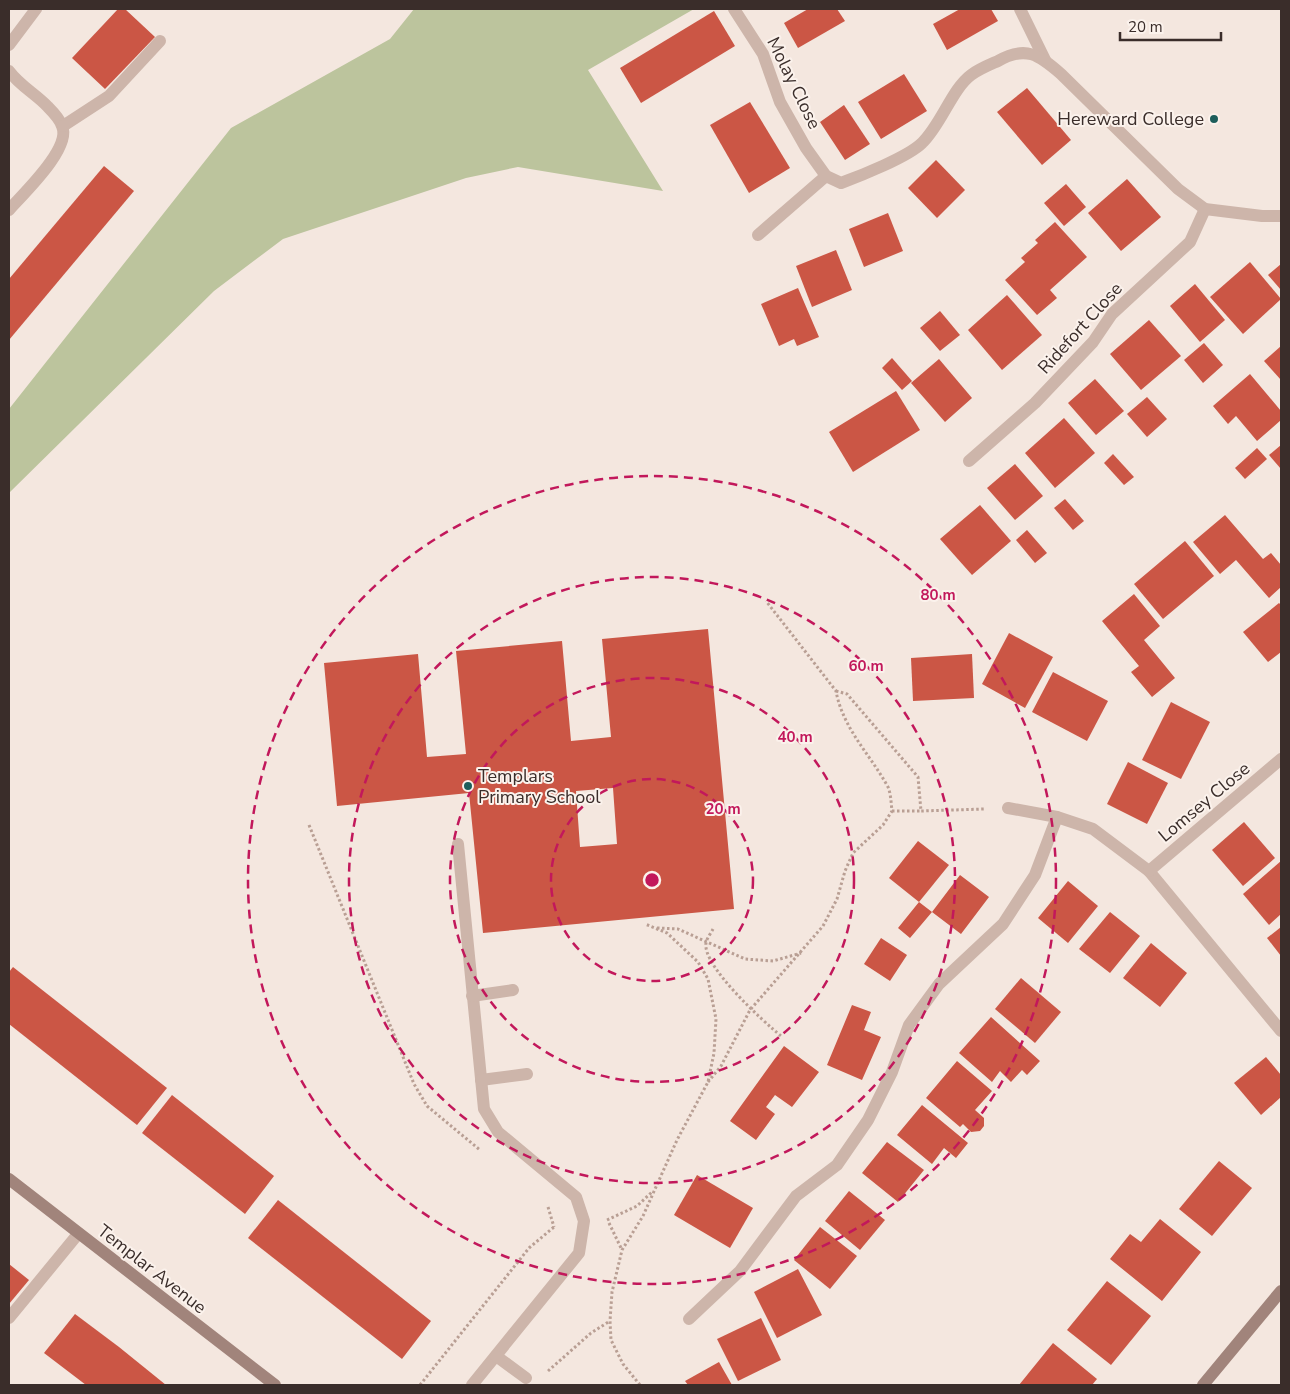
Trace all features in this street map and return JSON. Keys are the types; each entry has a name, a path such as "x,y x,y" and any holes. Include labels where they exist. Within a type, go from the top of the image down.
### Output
{"street":[{"path":"9,46 36,9"},
{"name":"Molay Close","path":"734,9 762,54 780,102 806,148 826,176"},
{"path":"1020,9 1045,60"},
{"path":"63,126 110,96 160,42"},
{"path":"758,236 826,176 841,183 868,173 921,144 936,127 970,76 1005,56 1024,51 1045,60 1061,74 1143,156 1178,189 1205,210 1281,216"},
{"path":"9,72 16,81 48,107 63,126 63,142 55,156 9,210"},
{"name":"Ridefort Close","path":"969,461 1042,396 1093,342 1112,314 1190,242 1205,210"},
{"name":"Lomsey Close","path":"1149,871 1281,759"},
{"path":"1008,808 1056,817 1093,830 1149,871 1281,1031"},
{"path":"689,1319 740,1271 796,1196 837,1165 872,1112 892,1072 908,1025 939,984 1003,924 1036,875 1056,817"},
{"path":"458,844 484,1109 498,1132 576,1197 584,1221 579,1254 472,1385"},
{"path":"472,996 513,990"},
{"path":"481,1080 527,1074"},
{"name":"Templar Avenue","path":"9,1179 267,1383"},
{"path":"9,1318 78,1234"},
{"path":"1204,1385 1281,1290"},
{"path":"496,1356 526,1378"}],"path":[{"path":"640,1385 622,1364 611,1340 612,1292 622,1250 643,1216 677,1140 708,1082 722,1066 750,1010 823,926 837,899 845,871 853,854 883,825 892,810 888,789 862,751 839,710 836,692 766,601"},
{"path":"836,692 848,694 918,777 921,812"},
{"path":"892,810 921,812 1008,808"},
{"path":"309,825 414,1084 427,1106 485,1154"},
{"path":"645,924 667,933 698,962 708,979 716,1018 714,1053 708,1082"},
{"path":"654,928 678,929 745,959 773,961 801,953"},
{"path":"713,929 706,942 706,951 730,987 750,1010 780,1036"},
{"path":"420,1385 530,1248 554,1228 584,1221 608,1220 637,1206 655,1190"},
{"path":"543,1202 550,1209 554,1228"},
{"path":"608,1220 622,1250"},
{"path":"542,1378 591,1334 610,1322"}],"green space":[{"path":"414,9 694,9 588,70 663,191 518,167 466,178 283,239 214,291 9,493 9,409 231,128 390,39"}],"building":[{"path":"118,9 125,9 155,37 105,89 72,58"},
{"path":"808,9 837,9 845,21 798,48 784,23"},
{"path":"960,9 991,9 998,21 947,50 933,24"},
{"path":"714,11 735,46 641,103 620,68"},
{"path":"904,74 927,111 881,139 858,102"},
{"path":"1027,88 1071,140 1042,165 997,112"},
{"path":"750,102 790,168 749,193 710,125"},
{"path":"844,105 870,144 845,160 820,122"},
{"path":"936,160 965,190 937,218 908,188"},
{"path":"104,166 134,191 9,340 9,279"},
{"path":"1127,179 1161,217 1121,251 1088,213"},
{"path":"1066,184 1086,207 1064,226 1044,203"},
{"path":"888,213 903,251 864,267 849,229"},
{"path":"1055,222 1087,257 1050,290 1057,298 1037,315 1005,280 1025,262 1021,258 1038,243 1035,240"},
{"path":"836,250 852,290 812,307 796,266"},
{"path":"1250,262 1281,299 1243,334 1210,297"},
{"path":"1281,264 1281,290 1268,275"},
{"path":"1195,284 1225,320 1200,342 1170,306"},
{"path":"798,288 819,337 797,346 794,339 779,346 761,304"},
{"path":"1007,295 1042,335 1002,370 968,330"},
{"path":"940,311 960,335 940,351 920,328"},
{"path":"1149,320 1181,356 1141,390 1110,354"},
{"path":"1204,343 1223,365 1203,383 1184,360"},
{"path":"1281,346 1281,380 1264,361"},
{"path":"892,358 912,381 902,390 882,368"},
{"path":"939,359 972,398 945,422 911,383"},
{"path":"1250,374 1281,411 1281,420 1257,441 1236,416 1228,424 1213,406"},
{"path":"1095,379 1124,411 1096,435 1068,403"},
{"path":"896,391 920,430 853,472 829,432"},
{"path":"1147,397 1167,419 1147,437 1127,414"},
{"path":"1064,418 1095,453 1055,488 1025,453"},
{"path":"1281,445 1281,469 1269,455"},
{"path":"1257,448 1267,459 1245,479 1235,468"},
{"path":"1113,454 1134,477 1124,485 1104,463"},
{"path":"1015,464 1043,496 1015,520 987,488"},
{"path":"1065,499 1084,521 1073,530 1054,508"},
{"path":"980,505 1011,541 972,575 940,539"},
{"path":"1225,515 1263,559 1271,553 1281,565 1281,587 1269,598 1236,560 1220,574 1193,542"},
{"path":"1027,530 1047,553 1035,563 1016,540"},
{"path":"1185,541 1214,576 1163,619 1134,584"},
{"path":"1134,594 1160,626 1144,640 1175,678 1152,697 1131,672 1139,666 1102,621"},
{"path":"1279,603 1281,605 1281,652 1268,662 1243,632"},
{"path":"708,629 734,909 483,933 469,793 337,806 324,663 418,654 427,757 466,754 456,651 562,641 571,741 611,737 602,639","holes":["613,788 617,844 580,847 576,791"]},
{"path":"1009,633 1053,657 1025,708 982,684"},
{"path":"972,654 974,698 913,701 911,658"},
{"path":"1053,672 1108,701 1087,741 1032,712"},
{"path":"1171,702 1210,722 1181,779 1142,760"},
{"path":"1128,762 1168,783 1147,824 1107,804"},
{"path":"1244,822 1275,858 1243,886 1212,850"},
{"path":"918,841 949,865 919,902 889,878"},
{"path":"1281,861 1281,914 1269,925 1243,894"},
{"path":"960,875 989,897 961,934 932,912"},
{"path":"1068,881 1098,906 1068,943 1038,918"},
{"path":"919,902 932,912 910,938 898,928"},
{"path":"1110,912 1140,936 1110,973 1079,949"},
{"path":"1281,927 1281,956 1267,938"},
{"path":"881,938 907,955 890,981 864,964"},
{"path":"1151,943 1187,973 1160,1007 1123,978"},
{"path":"13,967 167,1088 137,1125 9,1024 9,972"},
{"path":"1021,978 1061,1012 1035,1043 995,1009"},
{"path":"852,1005 871,1012 864,1030 881,1037 862,1080 827,1065"},
{"path":"991,1017 1040,1061 1027,1075 1022,1070 1011,1082 1000,1071 992,1082 959,1053"},
{"path":"784,1046 819,1072 792,1107 775,1095 766,1107 775,1114 756,1140 730,1121"},
{"path":"1266,1057 1281,1075 1281,1097 1261,1115 1234,1083"},
{"path":"957,1061 992,1091 975,1110 984,1118 984,1126 980,1131 971,1132 963,1124 960,1127 926,1098"},
{"path":"172,1095 274,1176 245,1214 142,1133"},
{"path":"922,1105 968,1143 956,1158 944,1148 932,1164 897,1135"},
{"path":"887,1142 924,1170 898,1202 862,1173"},
{"path":"1219,1161 1252,1188 1212,1236 1179,1209"},
{"path":"697,1175 753,1208 730,1248 674,1215"},
{"path":"849,1191 885,1220 860,1250 825,1221"},
{"path":"278,1200 431,1321 402,1359 248,1238"},
{"path":"1160,1219 1201,1252 1162,1301 1110,1259 1130,1234 1141,1242"},
{"path":"820,1227 857,1256 830,1289 794,1260"},
{"path":"9,1264 29,1280 9,1304"},
{"path":"798,1269 822,1315 777,1338 754,1292"},
{"path":"1107,1281 1151,1316 1111,1365 1067,1330"},
{"path":"75,1314 166,1385 86,1385 44,1353"},
{"path":"761,1318 781,1360 738,1381 717,1339"},
{"path":"1053,1343 1097,1379 1092,1385 1019,1385"},
{"path":"719,1362 732,1385 688,1385 685,1381"}],"place":[{"name":"Hereward College","path":"1214,119"},
{"name":"Templars Primary School","path":"468,786"}]}
